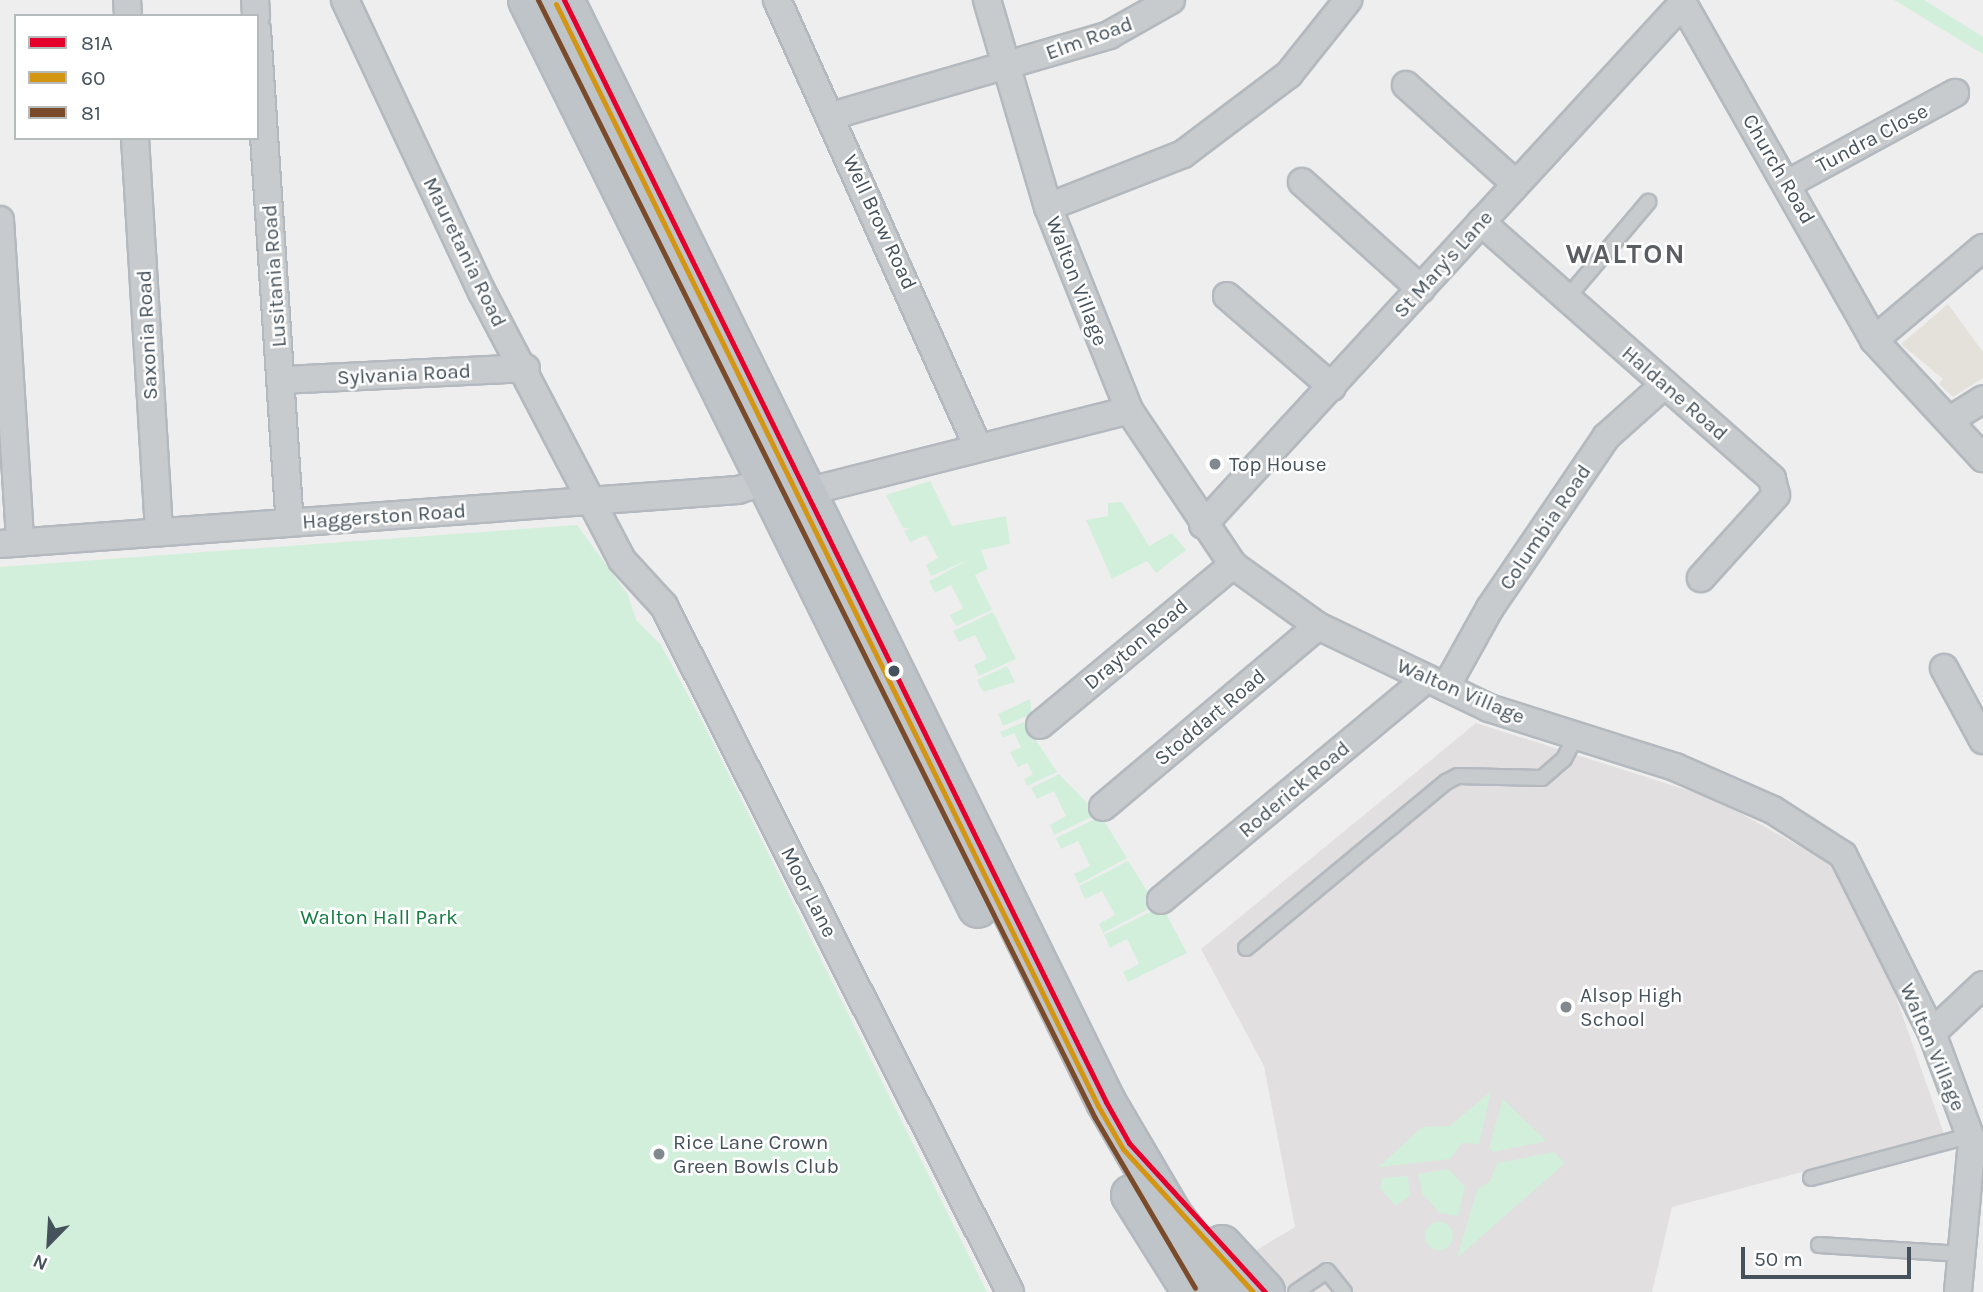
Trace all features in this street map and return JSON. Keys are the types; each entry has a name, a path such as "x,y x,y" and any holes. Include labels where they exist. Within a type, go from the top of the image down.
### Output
{"highway":[{"path":"528,0 1087,1122 1187,1289"},
{"path":"564,0 1129,1143 1173,1216 1231,1292"},
{"path":"1129,1143 1265,1292"}],"street":[{"name":"Mauretania Road","path":"345,0 482,292 526,368 594,501"},
{"name":"Well Brow Road","path":"777,0 978,447"},
{"name":"Walton Village","path":"987,0 1003,69 1048,207 1129,410 1203,525 1233,565 1318,626 1436,683 1575,737 1675,767 1773,810 1843,855 1932,1033 1969,1136 1974,1159 1958,1292"},
{"name":"Elm Road","path":"831,116 1003,69 1109,35 1171,0"},
{"path":"1048,207 1183,154 1289,74 1348,0"},
{"name":"Church Road","path":"1682,2 1789,183 1874,340 1983,457"},
{"name":"St Mary's Lane","path":"1203,525 1682,2"},
{"name":"Lusitania Road","path":"259,58 290,522"},
{"path":"1406,85 1516,184"},
{"name":"Tundra Close","path":"1789,183 1955,93"},
{"name":"Saxonia Road","path":"135,140 159,532"},
{"path":"1302,182 1421,289"},
{"path":"0,220 10,543"},
{"name":"Haldane Road","path":"1481,222 1772,479 1776,495 1701,578"},
{"path":"1874,340 1983,248"},
{"path":"1227,296 1332,387"},
{"name":"Sylvania Road","path":"282,380 526,368"},
{"name":"Columbia Road","path":"1436,683 1606,437 1665,384"},
{"path":"1950,420 1983,399"},
{"path":"806,492 1129,410"},
{"name":"Haggerston Road","path":"10,543 737,490 766,481"},
{"name":"Moor Lane","path":"594,501 622,560 664,606 1010,1292"},
{"name":"Drayton Road","path":"1040,725 1233,565"},
{"name":"Stoddart Road","path":"1103,807 1318,626"},
{"path":"1944,668 1983,740"},
{"name":"Roderick Road","path":"1161,900 1436,683"},
{"path":"1932,1033 1983,985"}],"lane":[{"path":"1567,298 1648,202"},
{"path":"1246,948 1446,782 1469,776 1542,778 1564,759 1575,737"},
{"path":"1811,1178 1969,1136"},
{"path":"1819,1245 1962,1254"},
{"path":"1296,1292 1327,1271 1344,1292"}],"shaded area":[{"path":"1948,304 1983,352 1983,378 1953,397 1939,384 1943,379 1901,344"},
{"name":"Alsop High School","path":"1476,723 1715,799 1833,865 1874,934 1944,1134 1672,1207 1652,1292 1290,1292 1253,1252 1295,1227 1264,1066 1201,949"}],"green space":[{"path":"1894,0 1924,0 1983,37 1983,54"},
{"path":"930,481 952,526 1006,516 1010,544 981,550 988,569 975,575 992,610 956,626 950,615 963,608 951,585 935,593 929,581 968,560 931,576 926,565 938,558 926,535 910,542 904,531 910,528 903,528 886,495"},
{"path":"1122,502 1149,546 1172,533 1186,550 1156,573 1147,561 1112,579 1086,520 1108,516 1108,503"},
{"name":"Walton Hall Park","path":"577,525 628,595 636,620 661,645 703,723 987,1292 0,1292 0,567"},
{"path":"993,612 1016,659 979,676 974,665 987,659 975,635 959,642 953,631"},
{"path":"1007,666 1015,682 983,692 977,680"},
{"path":"1030,699 1032,714 1003,726 998,714"},
{"path":"1024,722 1057,772 1027,786 1024,779 1033,774 1027,763 1018,767 1010,752 1021,747 1014,733 1003,738 1000,732"},
{"path":"1059,774 1098,814 1054,835 1050,825 1066,816 1054,791 1037,799 1031,788"},
{"path":"1101,816 1127,858 1079,884 1074,874 1090,866 1078,841 1061,849 1056,838"},
{"path":"1128,861 1156,905 1103,933 1099,924 1115,915 1102,891 1085,899 1079,886"},
{"path":"1162,906 1187,953 1128,982 1123,972 1139,964 1127,939 1110,948 1104,935"},
{"path":"1491,1091 1479,1144 1462,1143 1450,1159 1379,1167 1422,1127 1450,1126"},
{"path":"1503,1099 1546,1141 1493,1152 1489,1147"},
{"path":"1554,1152 1565,1163 1457,1258 1477,1190 1490,1181 1497,1163"},
{"path":"1448,1169 1465,1187 1458,1216 1440,1213 1422,1193 1418,1174"},
{"path":"1408,1176 1410,1195 1395,1206 1380,1188 1383,1178"},
{"path":"1439,1222 1449,1226 1453,1236 1449,1246 1439,1250 1429,1246 1425,1236 1429,1226"}],"transit line":[{"name":"81","path":"538,0 1095,1118 1195,1288"},
{"name":"81A","path":"564,0 1106,1102 1129,1143 1265,1292"},
{"name":"60","path":"556,4 1098,1106 1123,1149 1253,1292"}],"place":[{"name":"Top House","path":"1215,464"},
{"name":"Alsop High School","path":"1566,1007"},
{"name":"Rice Lane Crown Green Bowls Club","path":"659,1154"}],"district":[{"name":"WALTON","path":"1626,254"}]}
